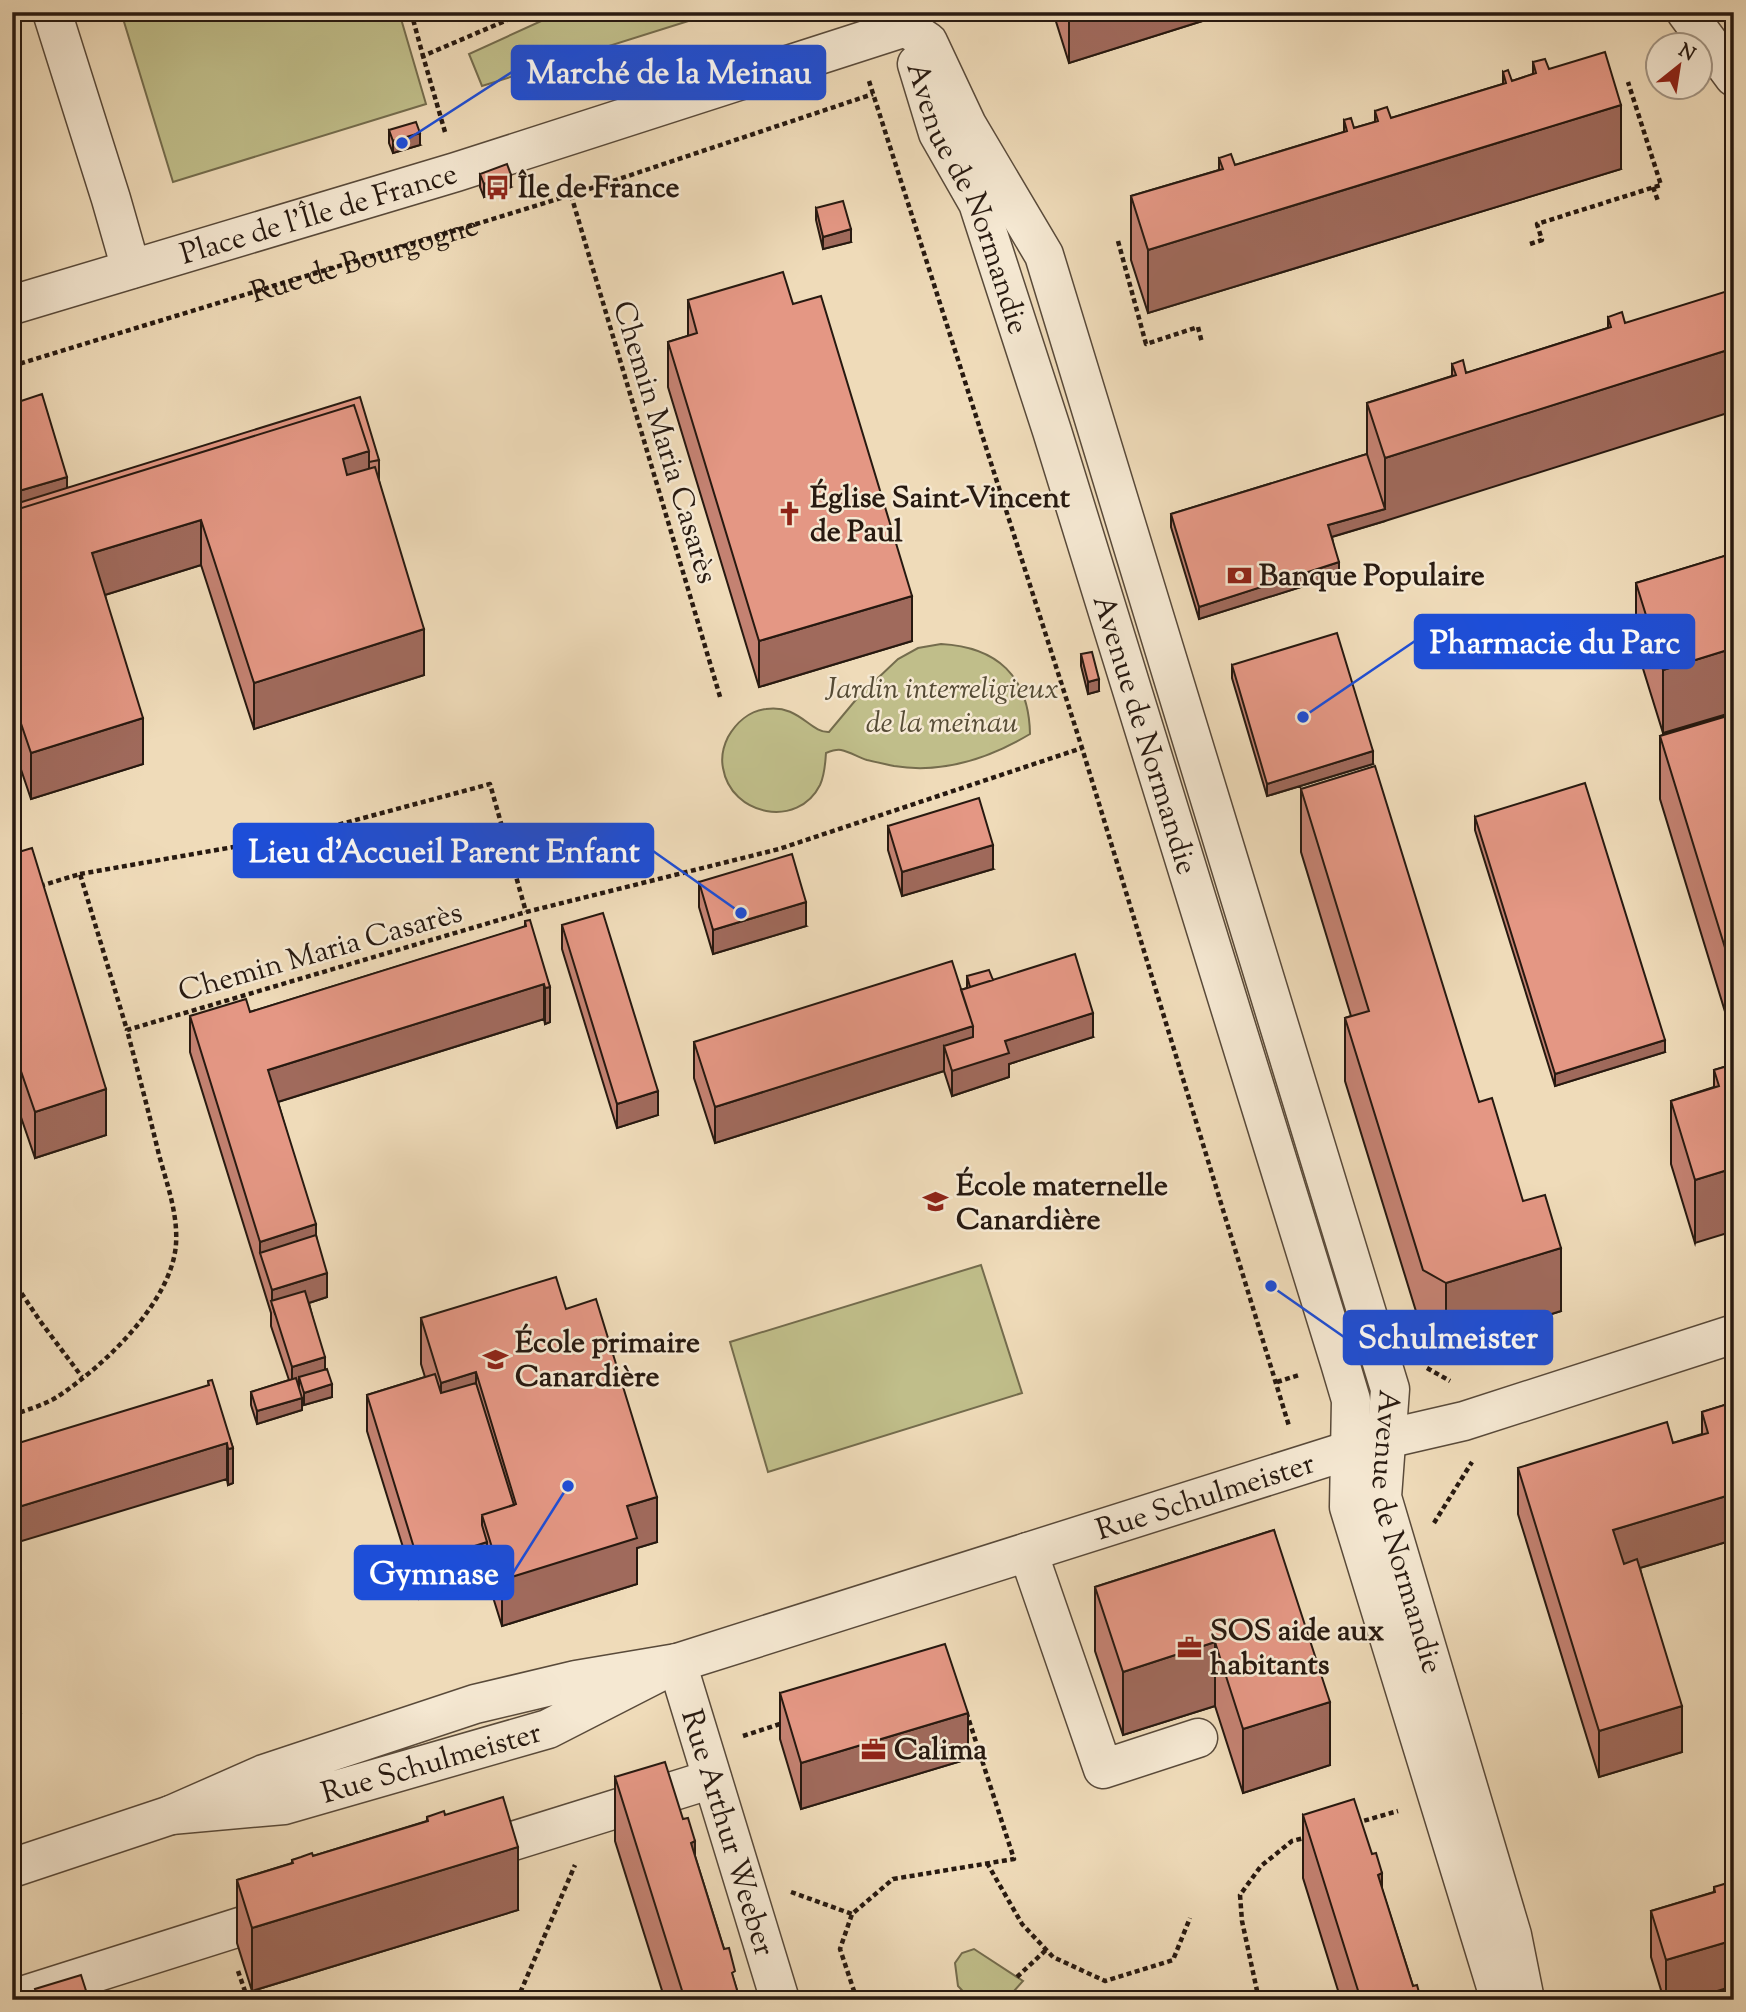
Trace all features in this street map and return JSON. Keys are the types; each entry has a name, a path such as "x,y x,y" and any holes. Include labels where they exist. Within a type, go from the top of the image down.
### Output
{"street":[{"path":"12,305 131,269 52,12"},
{"path":"1686,12 1734,77"},
{"name":"Place de l'Île de France","path":"131,269 456,172 856,43 903,20"},
{"name":"Avenue de Normandie","path":"903,20 928,42 967,125 1044,255 1390,1389 1382,1497 1512,1935 1521,1998"},
{"name":"Avenue de Normandie","path":"903,20 938,134 978,203 1056,444 1340,1363 1351,1400 1349,1507 1438,1799 1521,1998"},
{"name":"Rue Schulmeister","path":"12,1868 171,1815 264,1774 475,1704 576,1680 677,1663 1350,1450 1464,1421 1734,1334"},
{"path":"1028,1552 1103,1769 1198,1738"},
{"name":"Rue Arthur Weeber","path":"677,1663 780,2000"},
{"path":"436,1865 712,1779"},
{"path":"12,1998 317,1902"}],"path":[{"path":"411,12 456,172"},
{"path":"423,56 526,12"},
{"name":"Avenue de Normandie","path":"856,43 1082,748 1290,1429"},
{"path":"1530,244 1542,240 1537,224 1661,185 1628,82"},
{"name":"Rue de Bourgogne","path":"12,366 571,195 873,94"},
{"path":"1653,187 1658,201"},
{"name":"Chemin Maria Casarès","path":"571,195 721,700"},
{"path":"1118,242 1146,344 1198,327 1202,343"},
{"name":"Chemin Maria Casarès","path":"127,1030 526,912 779,849 1082,748"},
{"path":"35,887 80,874 296,836 490,784 526,912"},
{"path":"12,1415 55,1398 118,1345 153,1304 167,1278 176,1246 174,1212 127,1030 80,874"},
{"path":"12,1279 82,1377"},
{"path":"1378,1350 1392,1346 1455,1384"},
{"path":"1277,1382 1340,1363"},
{"path":"1431,1528 1474,1459"},
{"path":"857,2000 840,1949 852,1914 893,1879 1014,1859 965,1708"},
{"path":"743,1736 795,1720"},
{"path":"1353,1824 1438,1799"},
{"path":"517,2000 595,1815"},
{"path":"1259,2000 1242,1921 1240,1895 1261,1866 1281,1849 1292,1841 1316,1834"},
{"path":"987,1863 1022,1924 1053,1957 1105,1982 1173,1960 1191,1918"},
{"path":"790,1891 852,1914"},
{"path":"1017,1977 1046,1949"}],"green space":[{"path":"121,12 399,12 426,104 173,182"},
{"path":"561,12 717,12 482,86 469,54"},
{"name":"Jardin interreligieux de la meinau","path":"941,644 978,651 1006,668 1024,696 1030,734 981,757 930,768 894,766 841,750 832,751 826,753 820,785 810,799 797,808 782,812 766,811 751,806 738,797 729,784 722,756 731,732 749,715 766,709 787,711 822,731 829,732 859,696 898,659 918,648"},
{"path":"981,1265 1022,1393 768,1472 730,1342"},
{"path":"974,1949 1023,1981 1006,2000 971,2000 958,1986 955,1963 962,1953"}],"building":[{"path":"1605,52 1621,105 1148,250 1131,196 1223,169 1219,158 1231,154 1235,165 1347,131 1344,120 1351,118 1354,128 1378,121 1375,111 1387,107 1391,118 1506,83 1503,72 1508,70 1512,81 1536,73 1533,62 1545,59 1549,69"},
{"path":"416,122 420,133 393,141 389,130"},
{"path":"507,164 511,175 484,184 480,174"},
{"path":"843,201 851,229 823,237 816,208"},
{"name":"Église Saint-Vincent de Paul","path":"783,272 793,304 821,296 912,596 759,641 668,342 697,333 688,300"},
{"path":"1734,289 1734,348 1385,458 1367,403 1456,375 1452,364 1463,360 1466,373 1611,327 1608,317 1622,312 1625,323"},
{"path":"42,394 67,477 12,493 12,404"},
{"path":"360,397 379,460 369,462 369,451 354,405 12,511 12,505"},
{"path":"354,405 369,451 343,459 347,475 375,467 424,629 254,683 201,520 92,553 143,718 31,753 12,697 12,511"},
{"path":"1367,454 1385,509 1328,525 1339,562 1199,607 1171,514"},
{"path":"1734,553 1734,648 1663,670 1636,583"},
{"path":"1337,633 1373,751 1267,784 1232,665"},
{"path":"1092,652 1099,679 1088,682 1081,654"},
{"path":"1734,714 1734,977 1660,736"},
{"path":"1375,766 1479,1102 1492,1098 1523,1201 1545,1195 1561,1248 1446,1283 1423,1270 1345,1018 1369,1011 1301,789"},
{"path":"1585,783 1665,1040 1555,1074 1475,817"},
{"path":"979,798 993,845 902,872 888,826"},
{"path":"32,848 106,1089 35,1112 12,1045 12,854"},
{"path":"792,854 806,902 713,930 699,882"},
{"path":"603,913 658,1091 617,1104 562,925"},
{"path":"530,920 550,987 545,988 544,984 268,1070 316,1224 260,1242 190,1016 246,999 250,1012 526,926 525,921"},
{"path":"1075,954 1093,1013 1005,1041 1009,1053 952,1071 944,1046 973,1037 973,1026 961,990"},
{"path":"952,961 973,1026 715,1107 694,1042"},
{"path":"989,970 993,980 970,987 967,976"},
{"path":"1734,1064 1734,1168 1695,1180 1671,1101 1719,1086 1714,1070"},
{"path":"316,1235 327,1273 272,1290 260,1253"},
{"path":"556,1277 566,1309 596,1299 657,1497 627,1506 637,1538 502,1580 482,1515 516,1504 476,1372 441,1383 421,1318"},
{"path":"305,1291 325,1357 292,1367 271,1301"},
{"path":"327,1369 332,1384 304,1393 299,1377"},
{"path":"435,1374 441,1393 476,1383 514,1505 482,1515 487,1542 419,1564 367,1395"},
{"path":"296,1378 302,1398 257,1411 251,1392"},
{"path":"212,1380 233,1448 228,1449 227,1443 12,1509 12,1445 209,1385 208,1381"},
{"path":"1734,1402 1734,1496 1733,1494 1613,1530 1624,1564 1637,1559 1682,1706 1599,1731 1518,1468 1667,1422 1673,1443 1708,1433 1702,1412"},
{"path":"1274,1530 1330,1702 1243,1729 1215,1642 1123,1672 1095,1587"},
{"path":"945,1644 968,1713 801,1763 780,1693"},
{"path":"12,1684 21,1713 12,1716"},
{"path":"665,1762 683,1819 688,1818 695,1841 691,1843 724,1949 729,1948 735,1971 732,1973 740,2000 685,2000 615,1777"},
{"path":"503,1797 518,1847 252,1928 237,1880 293,1863 292,1860 312,1853 313,1856 428,1821 427,1817 444,1811 445,1815"},
{"path":"1354,1799 1372,1854 1376,1853 1382,1873 1378,1875 1413,1986 1417,1985 1421,2000 1361,2000 1303,1815"},
{"path":"1731,1882 1734,1886 1734,1940 1666,1960 1651,1911 1715,1892 1714,1887"},
{"path":"81,1975 89,2000 39,2000 35,1989"}],"place":[{"name":"Marché de la Meinau","path":"402,143"},
{"name":"Île de France","path":"498,187"},
{"name":"Église Saint-Vincent de Paul","path":"790,514"},
{"name":"Banque Populaire","path":"1239,575"},
{"name":"Pharmacie du Parc","path":"1303,717"},
{"name":"Lieu d'Accueil Parent Enfant","path":"741,913"},
{"name":"École maternelle Canardière","path":"936,1202"},
{"name":"Schulmeister","path":"1271,1286"},
{"name":"École primaire Canardière","path":"495,1359"},
{"name":"Gymnase","path":"568,1486"},
{"name":"SOS aide aux habitants","path":"1190,1647"},
{"name":"Calima","path":"874,1749"}]}
